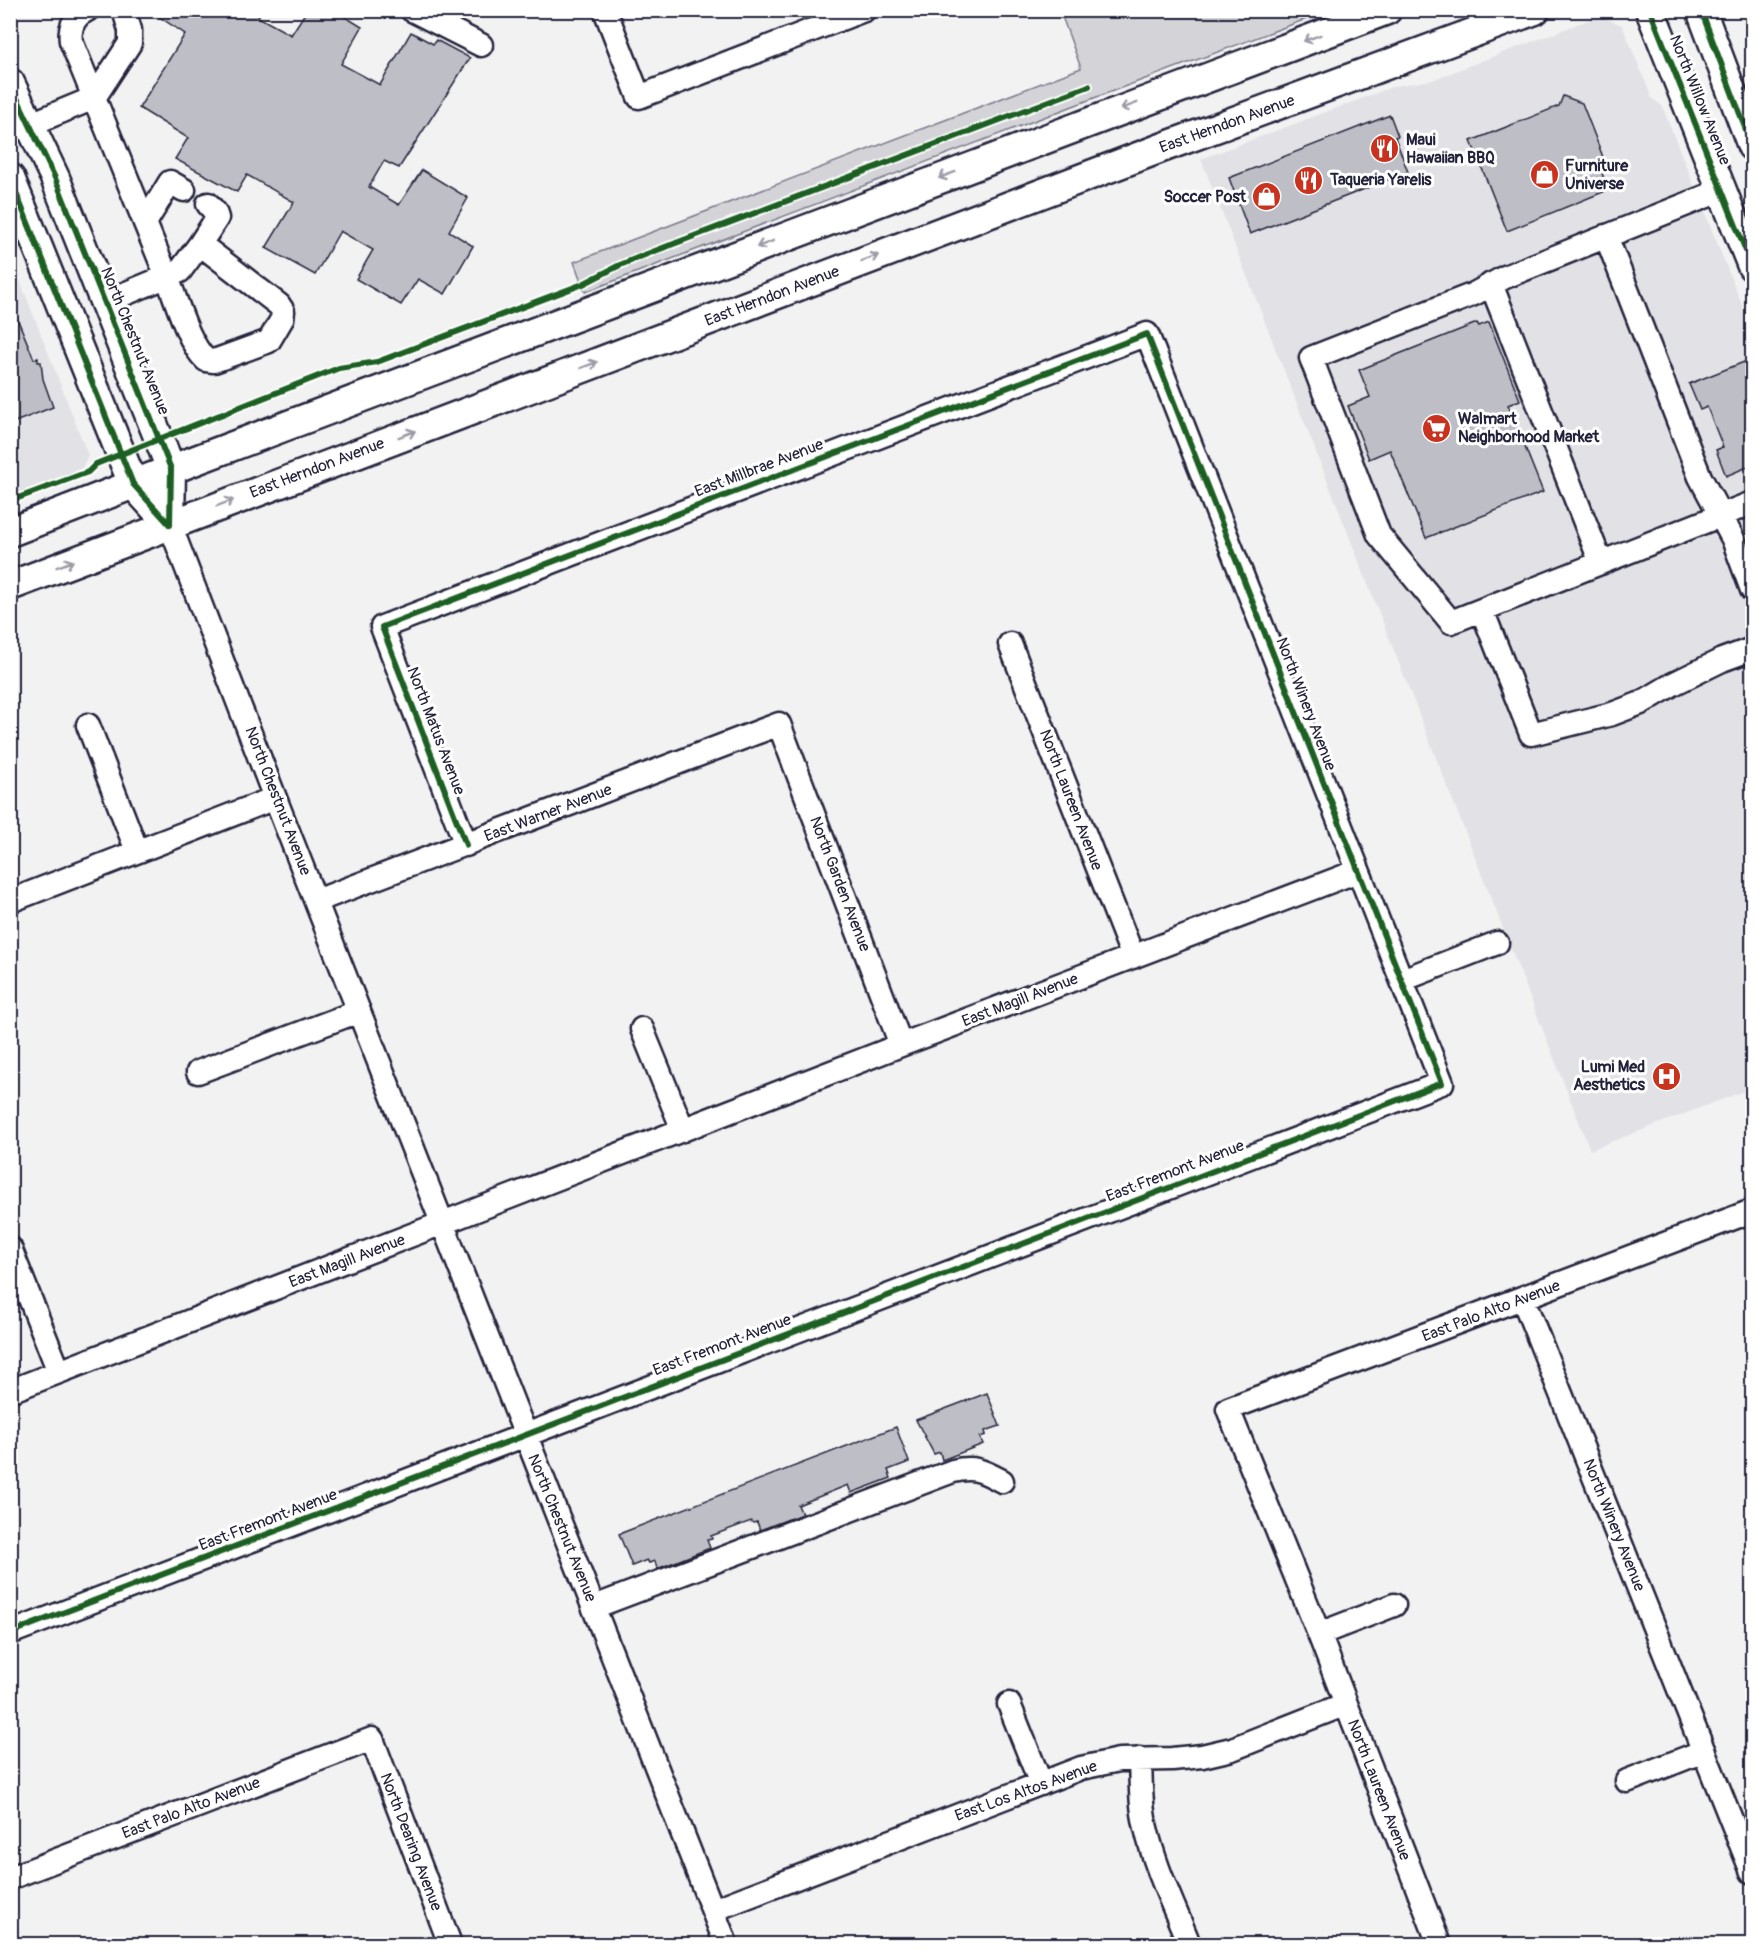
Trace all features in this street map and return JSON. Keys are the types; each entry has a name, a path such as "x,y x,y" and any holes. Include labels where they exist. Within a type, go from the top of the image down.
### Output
{"main road":[{"path":"10,532 171,469 1387,10"},
{"name":"East Herndon Avenue","path":"10,586 1164,147 1535,10"},
{"name":"North Willow Avenue","path":"1650,10 1752,266"},
{"name":"North Willow Avenue","path":"1701,10 1752,146"},
{"name":"North Chestnut Avenue","path":"10,83 21,120 55,178 171,469 170,525"},
{"name":"North Chestnut Avenue","path":"10,178 133,484 170,525"}],"street":[{"path":"87,10 75,18 70,33 71,41 196,350 206,360 214,361 269,341 284,311 200,244"},
{"path":"21,120 94,98 130,43 130,30 124,10"},
{"path":"412,10 481,45"},
{"path":"605,10 639,97 864,10"},
{"path":"145,223 170,182 184,190"},
{"path":"1722,190 1491,284 1474,294 1311,358 1379,535 1451,622 1752,503"},
{"path":"105,302 180,272 216,218 215,212 208,204"},
{"path":"1606,236 1700,477 1733,539 1752,590"},
{"path":"1491,284 1601,563"},
{"name":"East Millbrae Avenue","path":"382,627 1146,334"},
{"name":"North Winery Avenue","path":"1146,334 1442,1083"},
{"name":"North Chestnut Avenue","path":"170,525 275,798 726,1944"},
{"path":"1482,610 1531,734 1612,714 1641,703 1702,669 1752,649"},
{"name":"North Matus Avenue","path":"382,627 466,845"},
{"name":"North Laureen Avenue","path":"1010,644 1133,957"},
{"name":"East Warner Avenue","path":"316,901 779,724"},
{"name":"North Garden Avenue","path":"779,724 901,1045"},
{"path":"88,725 137,851"},
{"path":"10,901 275,798"},
{"name":"East Magill Avenue","path":"10,1391 901,1045 1358,872"},
{"path":"1401,980 1497,943"},
{"path":"198,1072 359,1011"},
{"path":"642,1029 683,1130"},
{"name":"East Fremont Avenue","path":"10,1633 1442,1083"},
{"name":"East Palo Alto Avenue","path":"1228,1409 1752,1211"},
{"path":"10,1248 59,1372"},
{"name":"North Winery Avenue","path":"1523,1299 1752,1872"},
{"name":"North Laureen Avenue","path":"1228,1409 1319,1634 1439,1944"},
{"path":"594,1607 953,1471 968,1467 1002,1481"},
{"path":"1319,1634 1394,1605"},
{"path":"1009,1704 1041,1784"},
{"name":"East Los Altos Avenue","path":"713,1911 1099,1763 1192,1757 1232,1749 1346,1704"},
{"name":"East Palo Alto Avenue","path":"10,1878 372,1738"},
{"name":"North Dearing Avenue","path":"372,1738 450,1944"},
{"path":"1627,1781 1704,1751"},
{"path":"1140,1759 1141,1803 1146,1827 1189,1944"}],"shaded area":[{"path":"1060,11 1328,11 585,292 574,262 1081,68"},
{"path":"1599,16 1622,25 1652,98 1662,106 1752,330 1752,1088 1590,1150 1201,159 1395,86 1432,80"},
{"path":"10,255 88,455 82,468 11,496"}],"building":[{"path":"149,10 262,10 258,17 291,35 307,10 334,10 362,27 341,64 380,85 411,32 433,44 436,40 470,58 399,168 384,161 369,187 399,205 422,170 468,198 449,231 473,246 445,294 418,279 401,305 356,279 373,250 340,231 315,275 266,248 294,202 247,175 237,192 175,159 188,138 139,108 185,34"},
{"name":"Furniture Universe","path":"1563,96 1582,103 1603,157 1597,159 1608,190 1507,231 1471,141 1559,106"},
{"path":"1390,115 1398,136 1395,137 1408,172 1250,234 1229,178"},
{"path":"10,301 34,359 38,358 38,362 41,362 43,379 53,407 10,424"},
{"name":"Walmart Neighborhood Market","path":"1489,322 1520,400 1508,405 1543,492 1426,538 1390,450 1369,459 1348,406 1370,397 1359,370 1477,323 1479,326"},
{"path":"1749,360 1752,368 1752,465 1726,476 1716,450 1723,447 1707,407 1700,410 1689,384"},
{"path":"987,1393 1000,1426 985,1431 986,1435 980,1437 983,1444 942,1460 940,1452 934,1454 916,1420"},
{"path":"896,1427 909,1462 888,1470 891,1478 851,1493 848,1485 798,1505 802,1514 760,1530 757,1522 751,1521 711,1536 712,1539 707,1540 710,1548 657,1569 655,1561 649,1563 647,1560 632,1566 619,1534"}],"cycle path":[{"path":"1650,10 1752,266"},
{"path":"1701,10 1752,146"},
{"path":"10,83 55,178 171,469 170,525"},
{"path":"10,501 88,472 96,464 339,368 377,362 583,284 647,254 1089,86"},
{"path":"10,178 133,484 170,525"},
{"path":"10,1633 1442,1083 1147,334 382,627 466,845"}],"place":[{"name":"Maui Hawaiian BBQ","path":"1385,149"},
{"name":"Furniture Universe","path":"1544,175"},
{"name":"Taqueria Yarelis","path":"1309,180"},
{"name":"Soccer Post","path":"1267,197"},
{"name":"Walmart Neighborhood Market","path":"1437,428"},
{"name":"Lumi Med Aesthetics","path":"1666,1076"}]}
